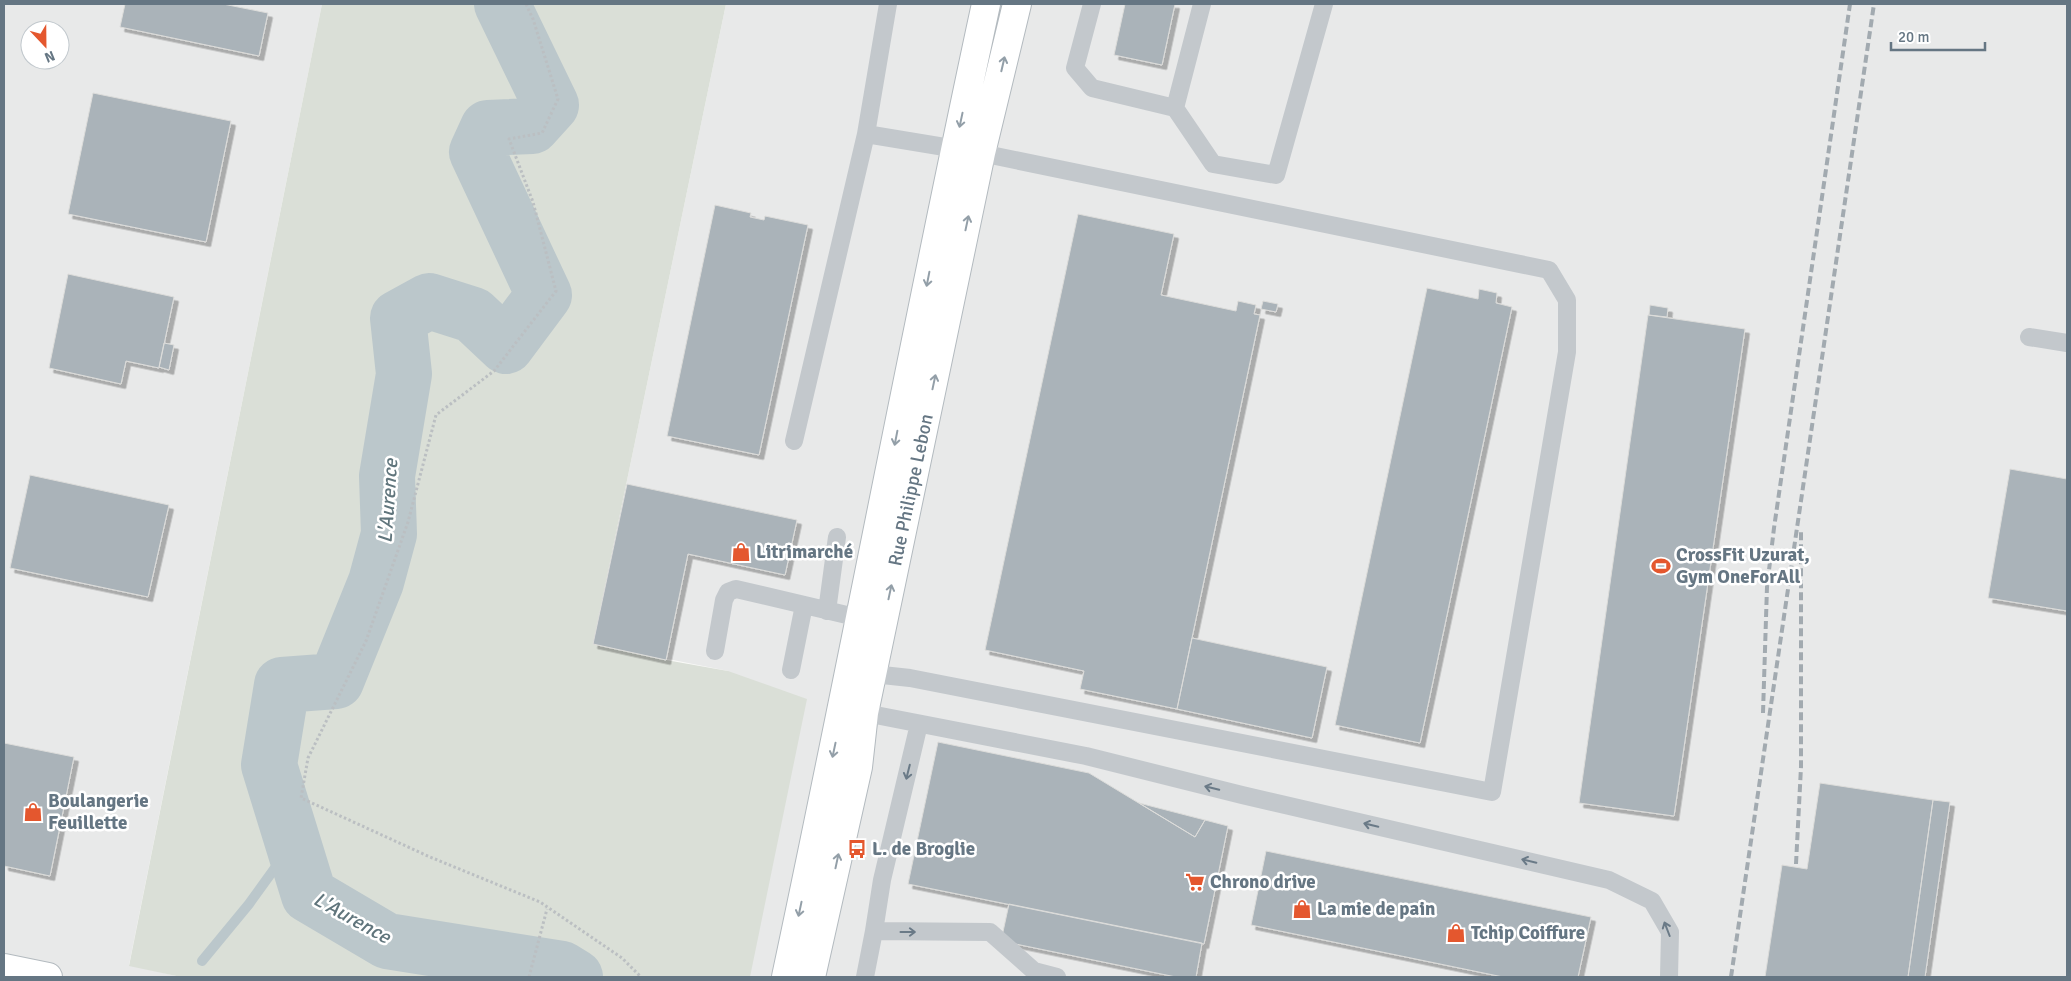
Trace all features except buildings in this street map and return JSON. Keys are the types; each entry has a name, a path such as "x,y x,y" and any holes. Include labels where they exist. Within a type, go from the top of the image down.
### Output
{"street":[{"name":"Rue Philippe Lebon","path":"786,977 862,671 955,148 986,4"},
{"name":"Rue Philippe Lebon","path":"872,621 1017,4"},
{"name":"Rue Philippe Lebon","path":"811,977 858,766 853,711"},
{"path":"4,968 48,977"}],"lane":[{"path":"794,441 866,134 888,4"},
{"path":"1092,4 1075,68 1092,88 1175,108 1213,164 1276,175 1324,4"},
{"path":"1175,108 1202,4"},
{"path":"862,671 910,678 1492,792 1568,352 1567,300 1549,270 982,153 866,134"},
{"path":"2029,337 2067,343"},
{"path":"827,611 837,537"},
{"path":"716,651 724,600 728,592 736,589 872,621"},
{"path":"790,670 804,605"},
{"path":"853,711 1086,756 1242,795 1609,880 1652,901 1670,932 1669,977"},
{"path":"865,977 882,880 919,724"},
{"path":"874,931 990,932 1034,971 1057,977"}],"path":[{"path":"526,4 533,19 558,99 542,133 509,139 533,202 556,291 494,371 436,415 408,522 366,641 308,758 301,798 430,857 540,902 547,909 622,958 641,977"},
{"path":"529,977 547,909"}],"shaded area":[{"path":"4,4 322,4 129,965 181,977 4,977"},
{"path":"322,4 726,4 593,644 728,671 807,699 750,977 181,977 129,966"},
{"path":"726,4 2067,4 2067,977 715,977 728,671 593,644"}],"waterway":[{"name":"L'Aurence","path":"502,4 551,105 532,126 488,128 477,152 544,295 506,346 473,315 429,301 398,318 404,374 387,476 389,534 376,582 336,681 282,685 269,765 309,895 387,941 562,969 575,977"},
{"path":"202,961 249,904 293,843"}],"railway":[{"path":"1763,713 1767,587 1774,528 1850,4"},
{"path":"1731,977 1874,4"},
{"path":"1796,864 1801,767 1801,531"}],"place":[{"name":"Litrimarché","path":"741,552"},
{"name":"CrossFit Uzurat, Gym OneForAll","path":"1661,566"},
{"name":"Boulangerie Feuillette","path":"33,812"},
{"name":"L. de Broglie","path":"857,849"},
{"name":"Chrono drive","path":"1195,882"},
{"name":"La mie de pain","path":"1302,909"},
{"name":"Tchip Coiffure","path":"1456,933"}]}
